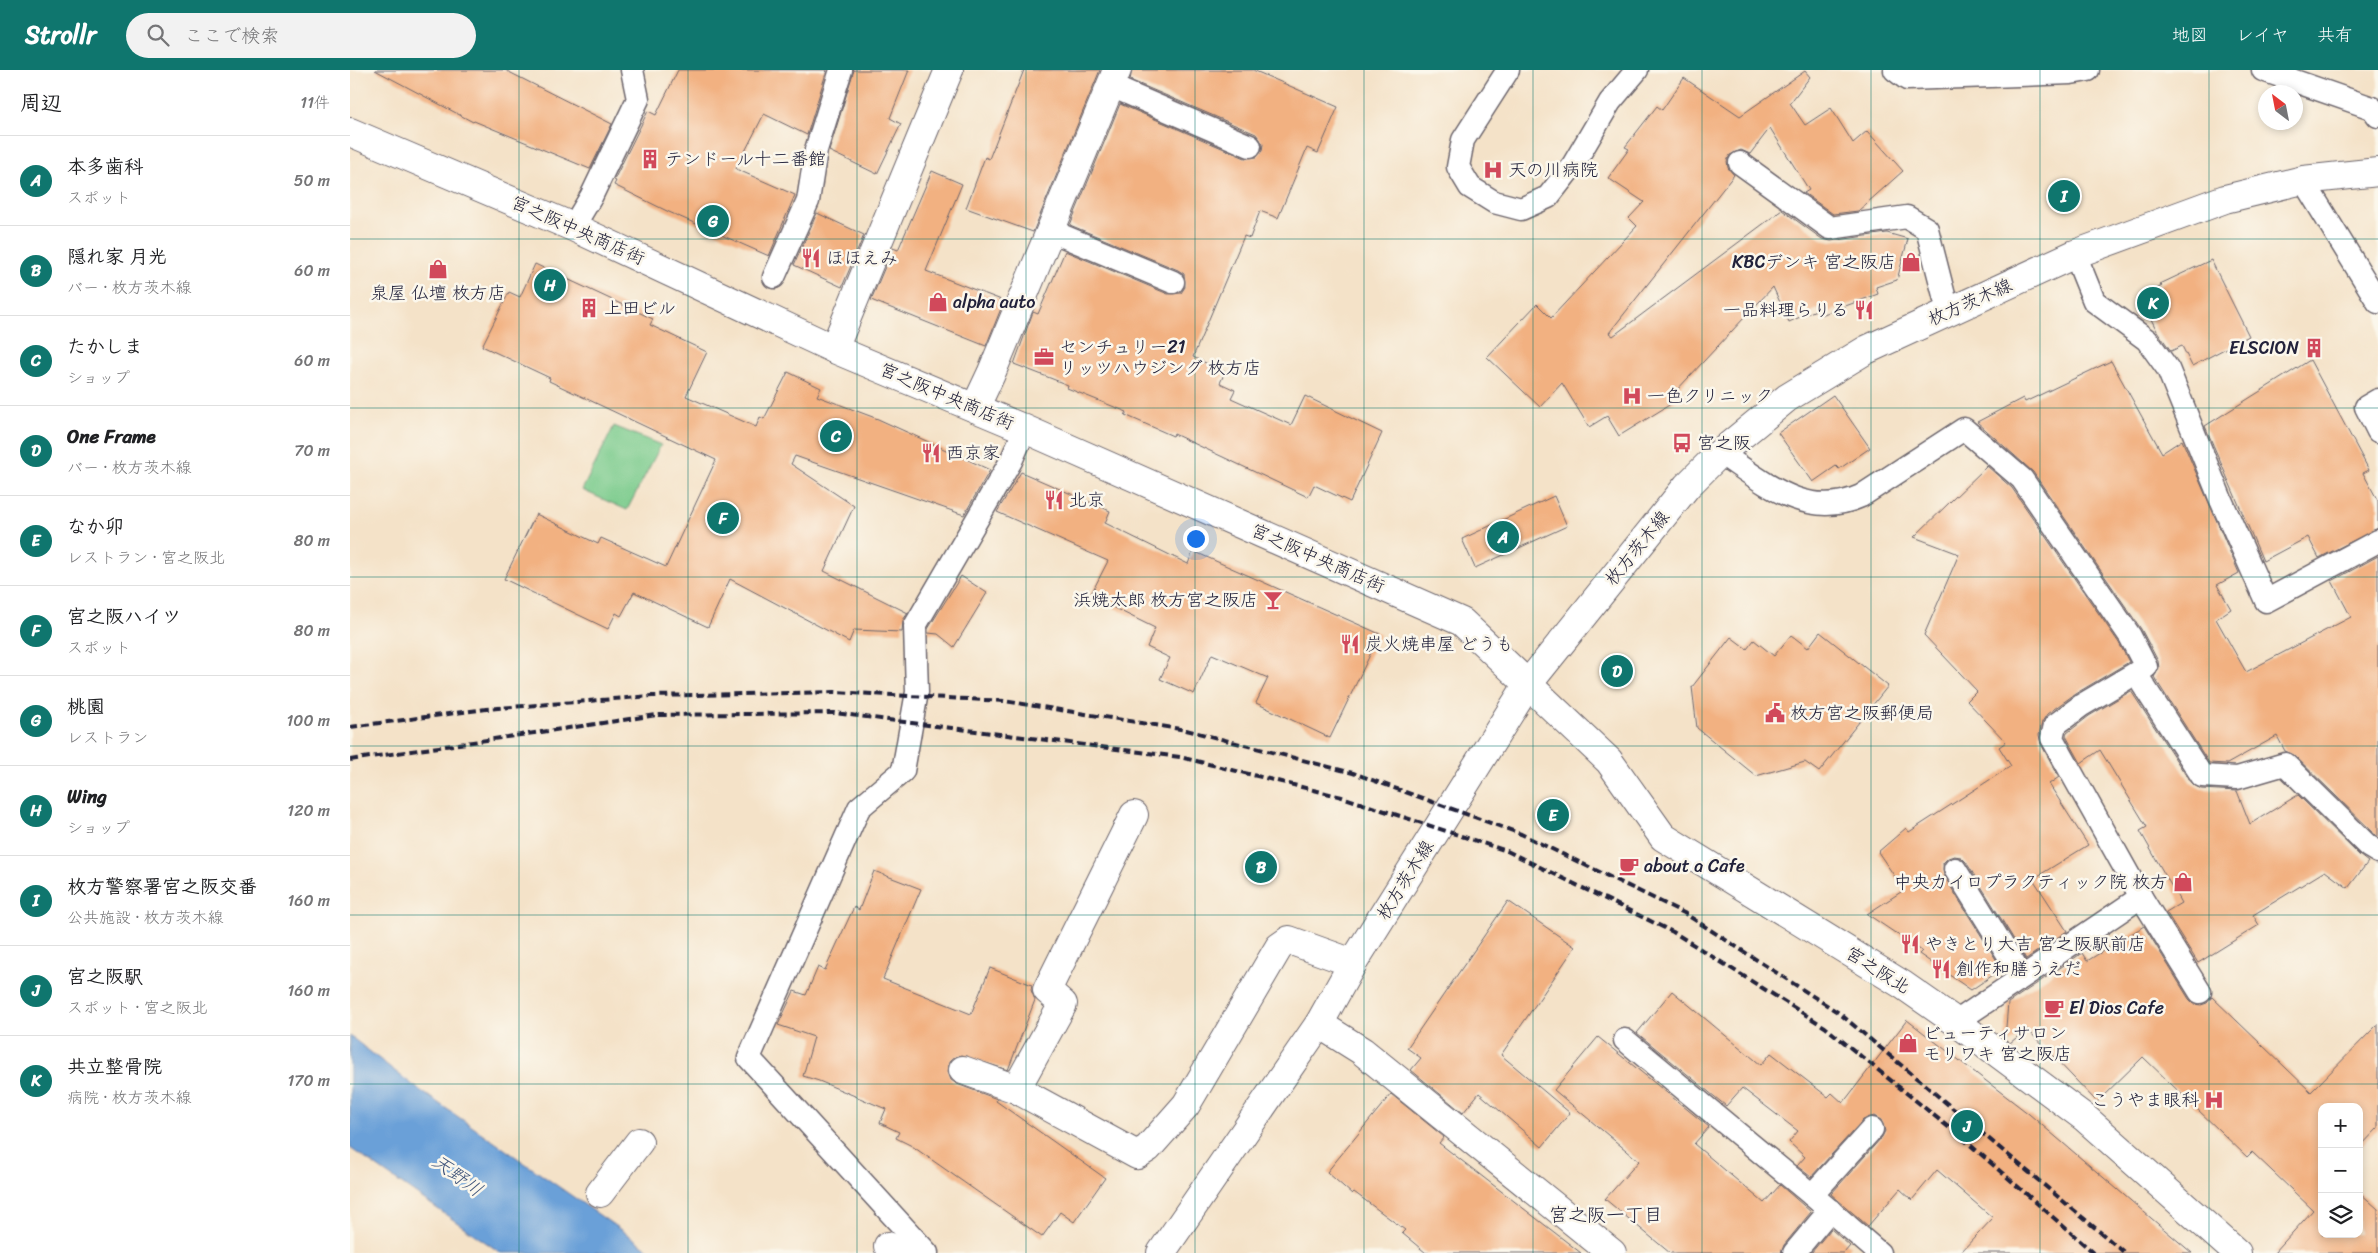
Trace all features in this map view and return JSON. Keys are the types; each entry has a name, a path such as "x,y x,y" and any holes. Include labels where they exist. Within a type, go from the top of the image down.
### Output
{"street":[{"path":"834,349 949,70"},
{"path":"975,408 992,374 1114,78"},
{"name":"宮之阪中央商店街","path":"350,132 573,227 834,349 1025,429 1462,622 1528,684"},
{"name":"枚方茨木線","path":"1161,1253 1319,1024 1353,963 1528,684 1687,486 1720,453 1787,398 1866,350 2075,254 2225,199 2303,180 2378,172"},
{"name":"宮之阪北","path":"1528,684 1609,761 1664,837 1903,985 1956,1022 2085,1118 2237,1253"},
{"path":"1016,1089 1063,1004 1047,990 1134,815"},
{"path":"963,1070 1016,1089 1137,1155 1148,1148 1186,1105 1279,947 1289,940 1353,963"},
{"path":"1319,1024 1362,1051 1612,1253"},
{"path":"600,1193 639,1142"}],"lane":[{"path":"573,227 591,197 638,99 632,70"},
{"path":"774,277 808,201 816,150 841,70"},
{"path":"1508,70 1463,140 1458,167 1470,187 1494,202 1521,209 1548,197 1573,165 1610,102 1637,70"},
{"path":"1895,70 1907,79 2071,73 2088,70"},
{"path":"2263,70 2372,108 2378,116"},
{"path":"1114,78 1250,146"},
{"path":"1740,163 1830,228 1907,217 1927,229 1948,311"},
{"path":"2303,180 2378,302"},
{"path":"1051,231 1173,282"},
{"path":"2075,254 2094,301 2147,340 2168,369 2221,500 2266,601 2378,541"},
{"path":"2378,400 2366,407 2378,431"},
{"path":"927,1253 749,1058 859,808 904,771 917,692 915,626 1011,461 1025,429"},
{"path":"1720,453 1788,497 1808,503 1845,504 1861,496 1964,429 2022,479 2130,636 2146,667 2082,705 2055,724 2052,738 2140,897 2200,992"},
{"path":"2136,674 2202,776 2236,778 2285,764 2368,846 2378,852"},
{"path":"1955,869 2022,977"},
{"path":"1956,1022 2140,897"},
{"path":"1625,1040 1879,1253"},
{"path":"1812,1195 1872,1128"},
{"path":"1794,1253 1830,1210"}],"green space":[{"path":"614,426 661,445 627,510 582,490"}],"water":[{"name":"天野川","path":"350,1036 414,1086 654,1253 501,1253 350,1148"}],"building":[{"path":"375,70 505,70 612,124 590,169 473,122"},
{"path":"678,70 827,70 807,135 764,114 736,169 795,195 769,256 669,212 614,185 616,181 614,180 648,111 656,115"},
{"path":"854,70 909,70 890,118 901,124 877,174 829,151"},
{"path":"1024,70 1100,70 1033,232 966,208 985,157 989,159"},
{"path":"1132,70 1253,70 1338,107 1318,153 1307,148 1278,218 1260,211 1250,238 1244,236 1193,357 1225,372 1220,383 1235,390 1231,398 1291,425 1305,396 1382,433 1350,502 1314,485 1308,497 1174,434 1173,436 1125,415 1127,412 1067,388 1068,385 1014,364 1033,312 1038,314 1065,251 1168,294 1181,293 1185,287 1184,274 1178,270 1070,225 1120,104 1245,158 1257,157 1262,151 1263,144 1256,134 1130,80"},
{"path":"1805,71 1810,77 1790,103 1805,125 1831,108 1853,143 1867,131 1903,171 1858,211 1833,214 1804,193 1809,190 1770,128 1750,154 1741,150 1730,155 1727,161 1728,168 1734,175 1609,333 1613,336 1782,210 1822,239 1831,241 1887,233 1908,239 1897,280 1876,287 1878,294 1821,315 1818,309 1789,322 1773,287 1675,392 1679,399 1619,436 1607,416 1589,427 1562,383 1540,407 1487,357 1537,304 1551,318 1637,226 1629,218 1644,202 1608,178 1629,149 1625,147 1657,106 1662,110 1684,78 1740,116"},
{"path":"932,171 962,184 926,271 1004,301 986,346 871,300 893,248 898,250"},
{"path":"817,213 864,235 842,287 794,265"},
{"path":"2211,260 2249,336 2192,366 2182,346 2171,351 2157,331 2140,297 2162,286 2160,284"},
{"path":"535,264 653,319 650,325 707,352 686,396 756,427 760,417 764,419 788,372 821,388 817,396 878,419 990,470 964,515 795,456 791,464 854,506 824,571 908,613 903,620 902,632 854,630 849,642 730,579 708,627 634,592 621,616 616,613 608,629 504,579 536,514 598,544 601,538 666,567 716,460 549,381 550,378 482,346 509,292 520,297"},
{"path":"2310,360 2369,470 2363,473 2378,501 2378,528 2319,558 2308,537 2263,561 2205,426"},
{"path":"2111,361 2162,453 2182,440 2239,573 2217,585 2231,609 2216,619 2246,672 2351,617 2332,581 2378,556 2378,837 2294,755 2285,751 2277,736 2227,764 2209,763 2154,677 2159,668 2158,661 2141,629 2033,472 1977,422 2023,398 2025,402"},
{"path":"1833,395 1870,448 1839,469 1836,466 1813,482 1778,433"},
{"path":"1987,466 2012,488 2119,643 2129,662 2075,694 2047,714 2042,722 2039,735 2041,744 2059,777 2049,784 2088,845 2033,879 2067,931 2026,959 1966,862 1961,857 1954,856 1948,858 1943,863 1944,876 2002,969 1971,990 1919,954 1922,951 1867,914 1904,890 1878,852 1906,828 1909,832 2011,766 1999,747 2006,742 1967,701 1977,691 1924,635 1959,554 1914,537"},
{"path":"1021,472 1110,511 1105,523 1188,564 1193,551 1380,634 1330,738 1256,703 1268,678 1212,654 1194,694 1160,679 1170,658 1147,647 1155,628 1090,596 1108,561 997,512"},
{"path":"1554,496 1567,526 1475,568 1462,539"},
{"path":"961,576 987,593 954,647 938,634 928,633 928,629"},
{"path":"1820,632 1888,686 1819,772 1805,762 1756,776 1697,728 1692,687 1731,637 1747,649 1754,640 1774,656 1791,635 1808,648"},
{"path":"2131,691 2191,783 2201,789 2237,791 2250,824 2298,795 2368,862 2348,888 2325,871 2253,915 2259,925 2198,963 2166,912 2181,903 2140,831 2147,827 2100,750 2081,763 2066,736 2067,733 2089,716"},
{"path":"874,871 921,889 883,979 971,1014 990,968 1032,985 1031,990 1035,1000 1008,1070 961,1055 953,1058 949,1064 948,1072 951,1080 957,1084 997,1099 996,1101 1105,1178 1074,1222 1060,1212 1042,1237 912,1146 896,1138 899,1132 880,1123 886,1109 803,1076 814,1037 778,1025 794,991 806,995 818,967 825,970 854,907 859,910"},
{"path":"1508,901 1575,947 1501,1055 1570,1113 1542,1147 1479,1093 1463,1113 1411,1070 1421,1058 1407,1048"},
{"path":"2144,926 2189,999 2194,1004 2201,1005 2207,1003 2212,997 2311,1092 2378,1024 2378,1128 2363,1144 2363,1103 2318,1103 2318,1238 2363,1238 2363,1196 2378,1209 2378,1253 2274,1253 2313,1210 2252,1152 2247,1157 2143,1057 2097,1102 2027,1029 2010,1043 2005,1039 2008,1003 2082,953 2087,961"},
{"path":"1672,991 1761,1065 1771,1053 1828,1097 1832,1093 1843,1103 1907,1020 2029,1114 2192,1253 1960,1253 1993,1218 1937,1170 1912,1200 1900,1189 1868,1226 1831,1194 1882,1137 1885,1131 1881,1120 1874,1116 1863,1120 1811,1177 1797,1166 1805,1157 1789,1142 1798,1131 1742,1088 1726,1106 1637,1033"},
{"path":"1598,1037 1709,1127 1694,1144 1764,1203 1780,1185 1811,1212 1784,1245 1781,1253 1670,1253 1605,1199 1639,1161 1554,1090"},
{"path":"1391,1094 1444,1137 1439,1143 1581,1253 1426,1253 1402,1233 1405,1230 1354,1192 1352,1194 1327,1172"},
{"path":"1831,1229 1850,1246 1844,1253 1811,1253"}],"railway":[{"path":"350,727 486,709 652,696 834,692 1004,701 1186,730 1353,773 1521,834 1684,913 1839,1013 2125,1253"},
{"path":"350,760 657,715 834,713 1180,757 1342,797 1507,851 1673,932 1825,1027 1968,1143 2094,1253"}],"place":[{"name":"テンドール十二番館","path":"650,159"},
{"name":"天の川病院","path":"1493,170"},
{"name":"枚方警察署宮之阪交番","path":"2064,196"},
{"name":"桃園","path":"713,221"},
{"name":"ほほえみ","path":"811,258"},
{"name":"KBCデンキ 宮之阪店","path":"1911,262"},
{"name":"泉屋 仏壇 枚方店","path":"438,269"},
{"name":"Wing","path":"550,285"},
{"name":"alpha auto","path":"938,302"},
{"name":"共立整骨院","path":"2153,303"},
{"name":"上田ビル","path":"589,308"},
{"name":"一品料理らりる","path":"1864,310"},
{"name":"ELSCION","path":"2314,348"},
{"name":"センチュリー21 リッツハウジング 枚方店","path":"1044,357"},
{"name":"一色クリニック","path":"1632,396"},
{"name":"たかしま","path":"836,436"},
{"name":"宮之阪","path":"1682,443"},
{"name":"西京家","path":"931,453"},
{"name":"北京","path":"1054,500"},
{"name":"宮之阪ハイツ","path":"723,518"},
{"name":"本多歯科","path":"1503,537"},
{"name":"浜焼太郎 枚方宮之阪店","path":"1273,600"},
{"name":"炭火焼串屋 どうも","path":"1350,644"},
{"name":"One Frame","path":"1617,671"},
{"name":"枚方宮之阪郵便局","path":"1775,713"},
{"name":"なか卯","path":"1553,815"},
{"name":"about a Cafe","path":"1629,866"},
{"name":"隠れ家 月光","path":"1261,867"},
{"name":"中央カイロプラクティック院 枚方","path":"2183,882"},
{"name":"やきとり大吉 宮之阪駅前店","path":"1910,944"},
{"name":"創作和膳うえだ","path":"1941,969"},
{"name":"El Dios Cafe","path":"2054,1008"},
{"name":"ビューティサロン モリワキ 宮之阪店","path":"1908,1043"},
{"name":"こうやま眼科","path":"2214,1100"},
{"name":"宮之阪駅","path":"1967,1126"}],"district":[{"name":"宮之阪一丁目","path":"1606,1214"}]}
